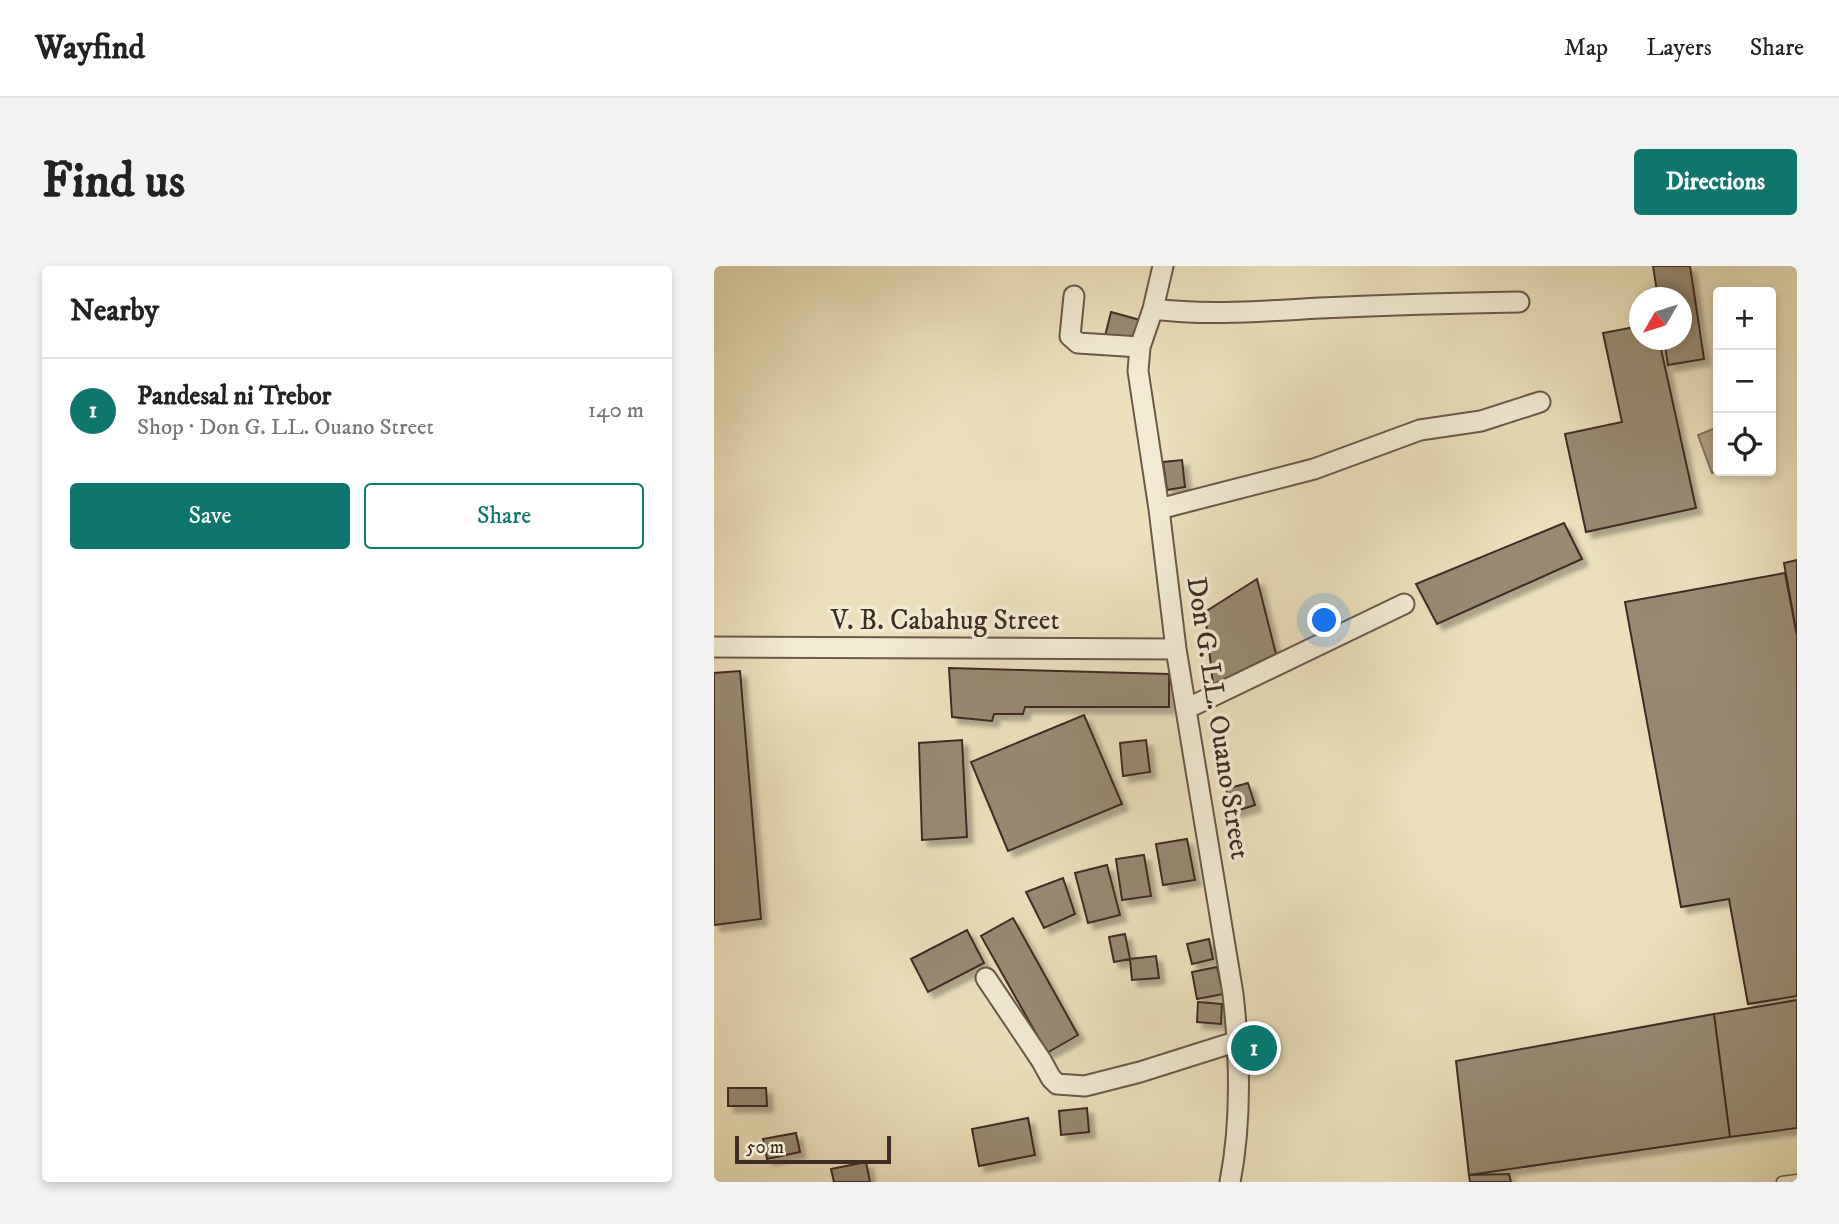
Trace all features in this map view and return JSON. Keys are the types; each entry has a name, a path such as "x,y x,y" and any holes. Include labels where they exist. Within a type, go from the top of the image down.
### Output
{"street":[{"name":"Don G. LL. Ouano Street","path":"1163,266 1153,309 1140,347 1138,371 1176,649 1233,994 1239,1077 1235,1157 1230,1182"},
{"path":"1074,296 1070,336 1078,343 1140,347"},
{"path":"1153,309 1185,313 1227,313 1519,302"},
{"path":"1158,509 1314,469 1420,430 1481,421 1540,402"},
{"path":"1186,709 1404,604"},
{"name":"V. B. Cabahug Street","path":"714,647 1176,649"},
{"path":"986,978 1057,1084 1085,1086 1238,1041"}],"lane":[{"path":"1782,1182 1797,1180"}],"shaded area":[{"path":"1713,429 1713,473 1712,473 1698,435"}],"building":[{"path":"1653,266 1690,266 1704,359 1668,365 1666,350 1692,350 1692,287 1656,287"},
{"path":"1111,312 1140,320 1133,345 1105,336"},
{"path":"1629,328 1629,350 1661,350 1696,508 1586,532 1565,434 1622,422 1603,333"},
{"path":"1182,460 1185,487 1167,490 1163,462"},
{"path":"1564,523 1582,559 1437,624 1416,584"},
{"path":"1797,560 1797,636 1784,563"},
{"path":"1785,573 1797,636 1797,996 1748,1004 1729,899 1681,907 1625,602"},
{"path":"1257,579 1276,654 1213,685 1205,612"},
{"path":"949,668 1169,674 1169,707 1025,707 1023,714 994,714 992,721 952,717"},
{"path":"740,671 761,919 714,925 714,673"},
{"path":"1084,715 1122,804 1008,851 971,762"},
{"path":"962,740 967,837 922,840 919,743"},
{"path":"1146,740 1150,772 1123,776 1120,743"},
{"path":"1248,783 1255,805 1233,812 1226,789"},
{"path":"1187,839 1195,880 1163,885 1156,844"},
{"path":"1144,855 1151,896 1122,900 1116,859"},
{"path":"1107,865 1120,915 1088,923 1075,873"},
{"path":"1063,878 1075,914 1044,928 1026,892"},
{"path":"1013,918 1078,1035 1047,1053 981,936"},
{"path":"967,930 984,963 928,992 911,959"},
{"path":"1125,934 1130,959 1114,962 1109,937"},
{"path":"1209,939 1213,959 1192,964 1187,944"},
{"path":"1156,956 1159,978 1132,980 1130,959"},
{"path":"1217,967 1223,994 1197,999 1192,972"},
{"path":"1797,1000 1797,1128 1730,1137 1714,1014"},
{"path":"1198,1002 1222,1004 1221,1024 1197,1022"},
{"path":"1714,1014 1730,1137 1469,1175 1456,1061"},
{"path":"728,1088 766,1088 767,1106 728,1106"},
{"path":"1087,1108 1089,1132 1061,1135 1059,1111"},
{"path":"1028,1118 1035,1155 979,1166 972,1129"},
{"path":"796,1133 800,1152 767,1159 763,1139"},
{"path":"866,1162 870,1182 834,1182 831,1169"},
{"path":"1509,1174 1511,1182 1470,1182 1469,1175"}],"place":[{"name":"Pandesal ni Trebor","path":"1254,1048"}]}
